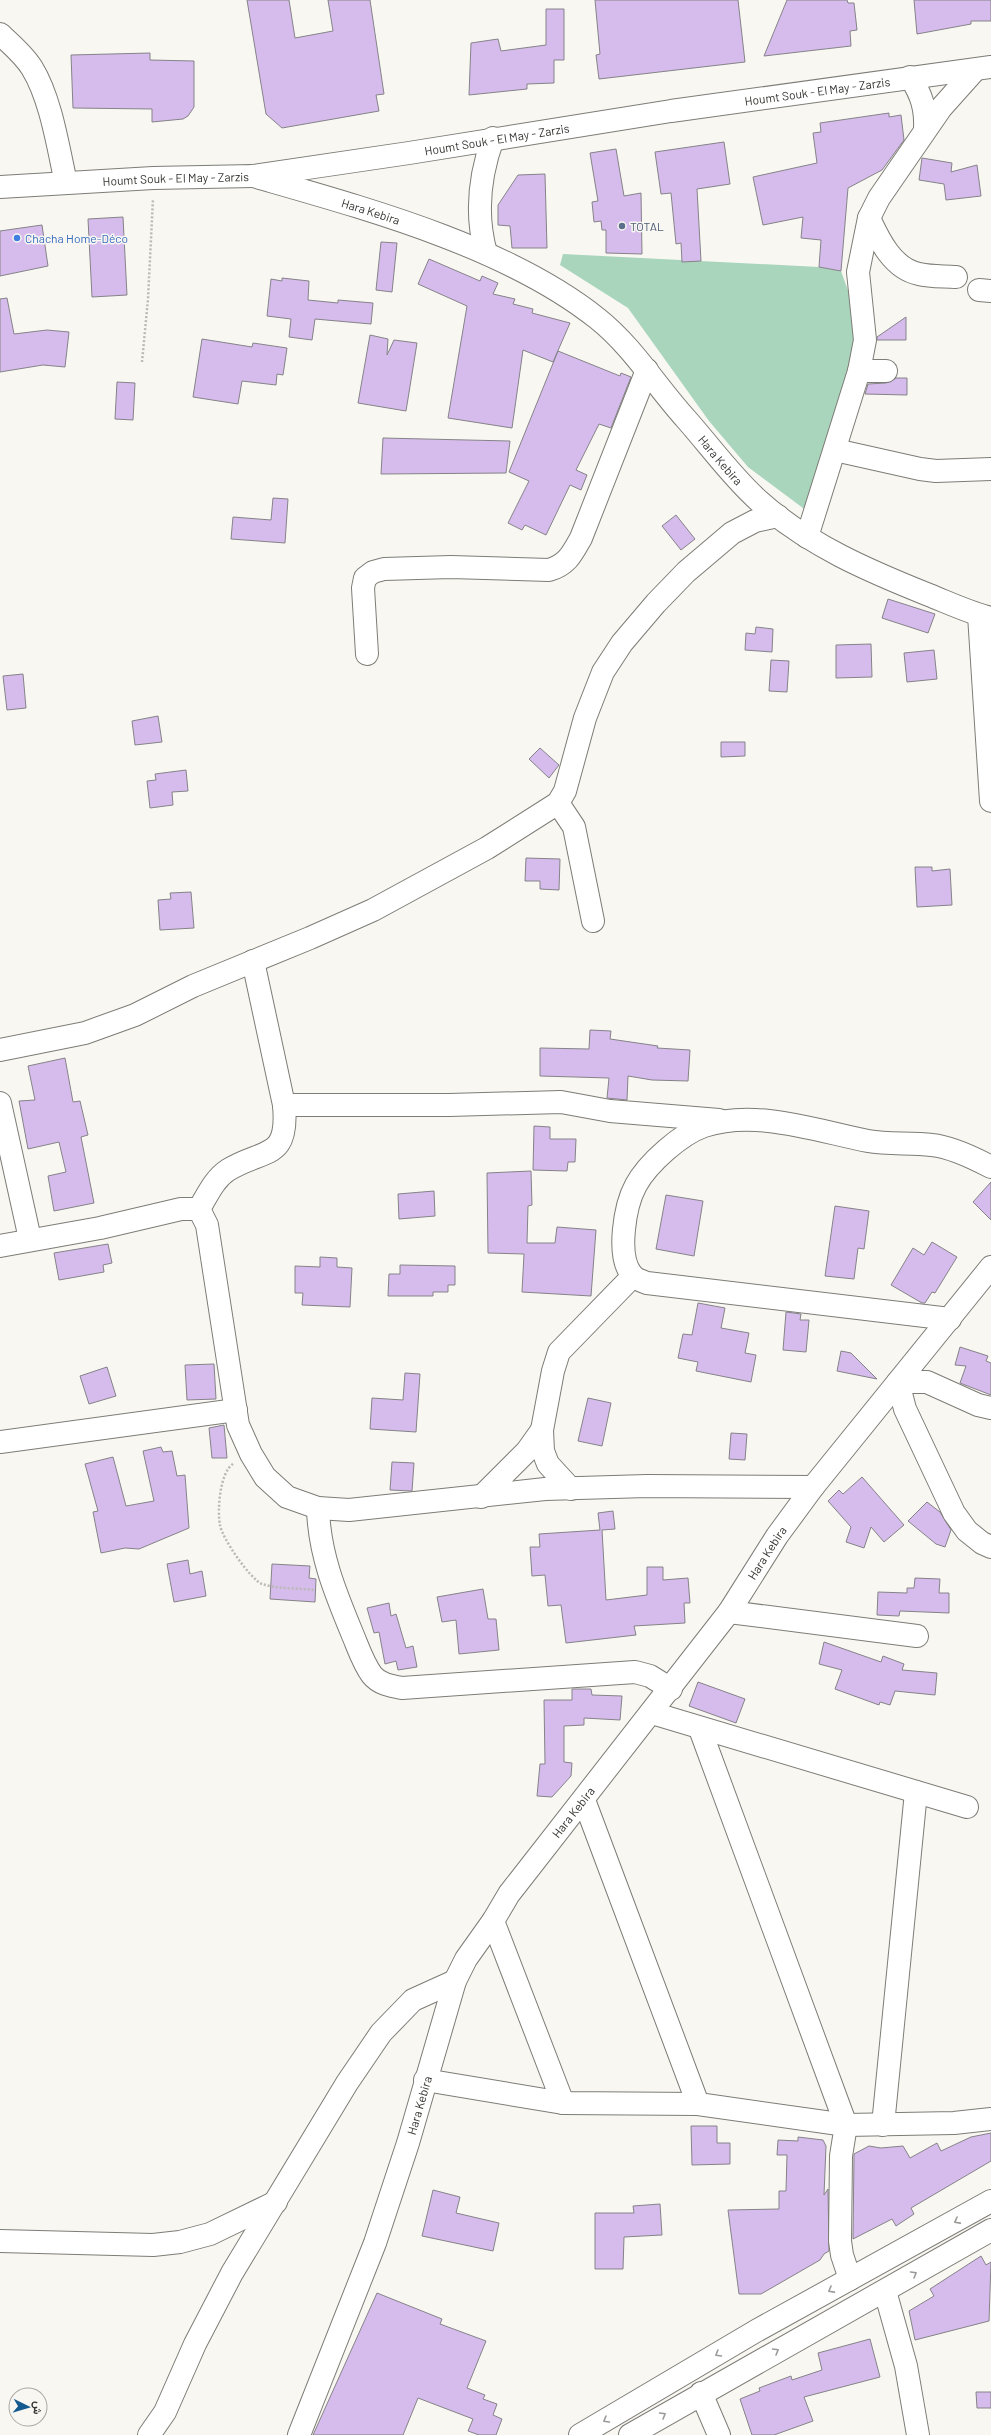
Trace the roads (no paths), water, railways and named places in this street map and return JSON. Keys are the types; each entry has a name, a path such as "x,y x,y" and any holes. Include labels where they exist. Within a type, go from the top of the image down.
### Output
{"street":[{"path":"0,34 15,48 32,68 42,89 66,183"},
{"path":"807,536 859,371 866,340 858,272 869,218 879,198 941,108 983,68"},
{"name":"Houmt Souk - El May - Zarzis","path":"0,187 153,178 253,176 409,153 493,138 910,77 983,68"},
{"path":"910,77 920,92 925,106 926,130"},
{"path":"486,253 480,230 479,207 485,160 493,138"},
{"name":"Hara Kebira","path":"253,176 331,198 486,253 571,298 600,321 647,370 680,412 758,500 778,516 807,536 868,571 985,616"},
{"path":"869,218 889,254 911,271 919,274 956,277"},
{"path":"367,654 363,588 366,578 373,572 384,570 451,567 549,570 561,566 570,558 581,538 647,370"},
{"path":"859,371 886,371"},
{"path":"835,450 920,469 936,471 991,469"},
{"path":"0,1050 86,1033 135,1015 193,986 373,910 487,848 558,803 566,790 586,718 603,672 622,643 656,602 686,572 732,533 755,521 778,516"},
{"path":"985,616 991,800"},
{"path":"558,803 574,827 592,921"},
{"path":"199,1209 215,1183 228,1170 264,1154 282,1141 286,1126 284,1105 254,961"},
{"path":"284,1105 390,1106 561,1102 610,1111 726,1121 758,1121 801,1127 870,1141 933,1145 977,1160 991,1167"},
{"path":"0,1103 30,1239"},
{"path":"726,1121 703,1126 671,1146 636,1185 623,1237 626,1267 633,1276 647,1283 950,1318"},
{"path":"0,1246 30,1239 100,1228 181,1209 199,1209"},
{"path":"199,1209 207,1225 238,1425 251,1454 265,1477 287,1497 318,1508 349,1510 545,1489 647,1486 813,1487"},
{"name":"Hara Kebira","path":"299,2435 376,2243 408,2143 425,2080 455,1981 466,1958 493,1921 509,1894 671,1689 729,1612 777,1536 813,1487 991,1267"},
{"path":"571,1489 548,1464 543,1451 542,1430 552,1371 559,1352 633,1276"},
{"path":"991,1408 978,1405 927,1382 898,1382 905,1409 954,1514 967,1531 982,1544 991,1547"},
{"path":"0,1442 236,1410"},
{"path":"481,1497 527,1451 542,1430"},
{"path":"318,1508 318,1530 334,1593 365,1663 372,1676 383,1684 402,1688 634,1672 650,1676 671,1689"},
{"path":"729,1612 917,1636"},
{"path":"652,1713 700,1729 967,1807"},
{"path":"700,1729 846,2125 841,2156 840,2241 842,2255 850,2279"},
{"path":"882,2125 916,1792"},
{"path":"584,1800 698,2104"},
{"path":"493,1921 562,2103"},
{"path":"149,2435 165,2412 195,2344 232,2273 276,2202 317,2130 381,2033 413,2000 455,1981"},
{"path":"425,2080 562,2103 698,2104 846,2125 954,2123 991,2119"},
{"path":"0,2241 153,2245 180,2242 210,2234 276,2202"},
{"path":"580,2435 756,2331 991,2202"},
{"path":"630,2435 701,2393 885,2291 991,2230"},
{"path":"885,2291 906,2366 918,2435"},
{"path":"701,2393 719,2435"}],"place":[{"name":"TOTAL","path":"622,226"},
{"name":"Chacha Home-Déco","path":"17,238"}]}
